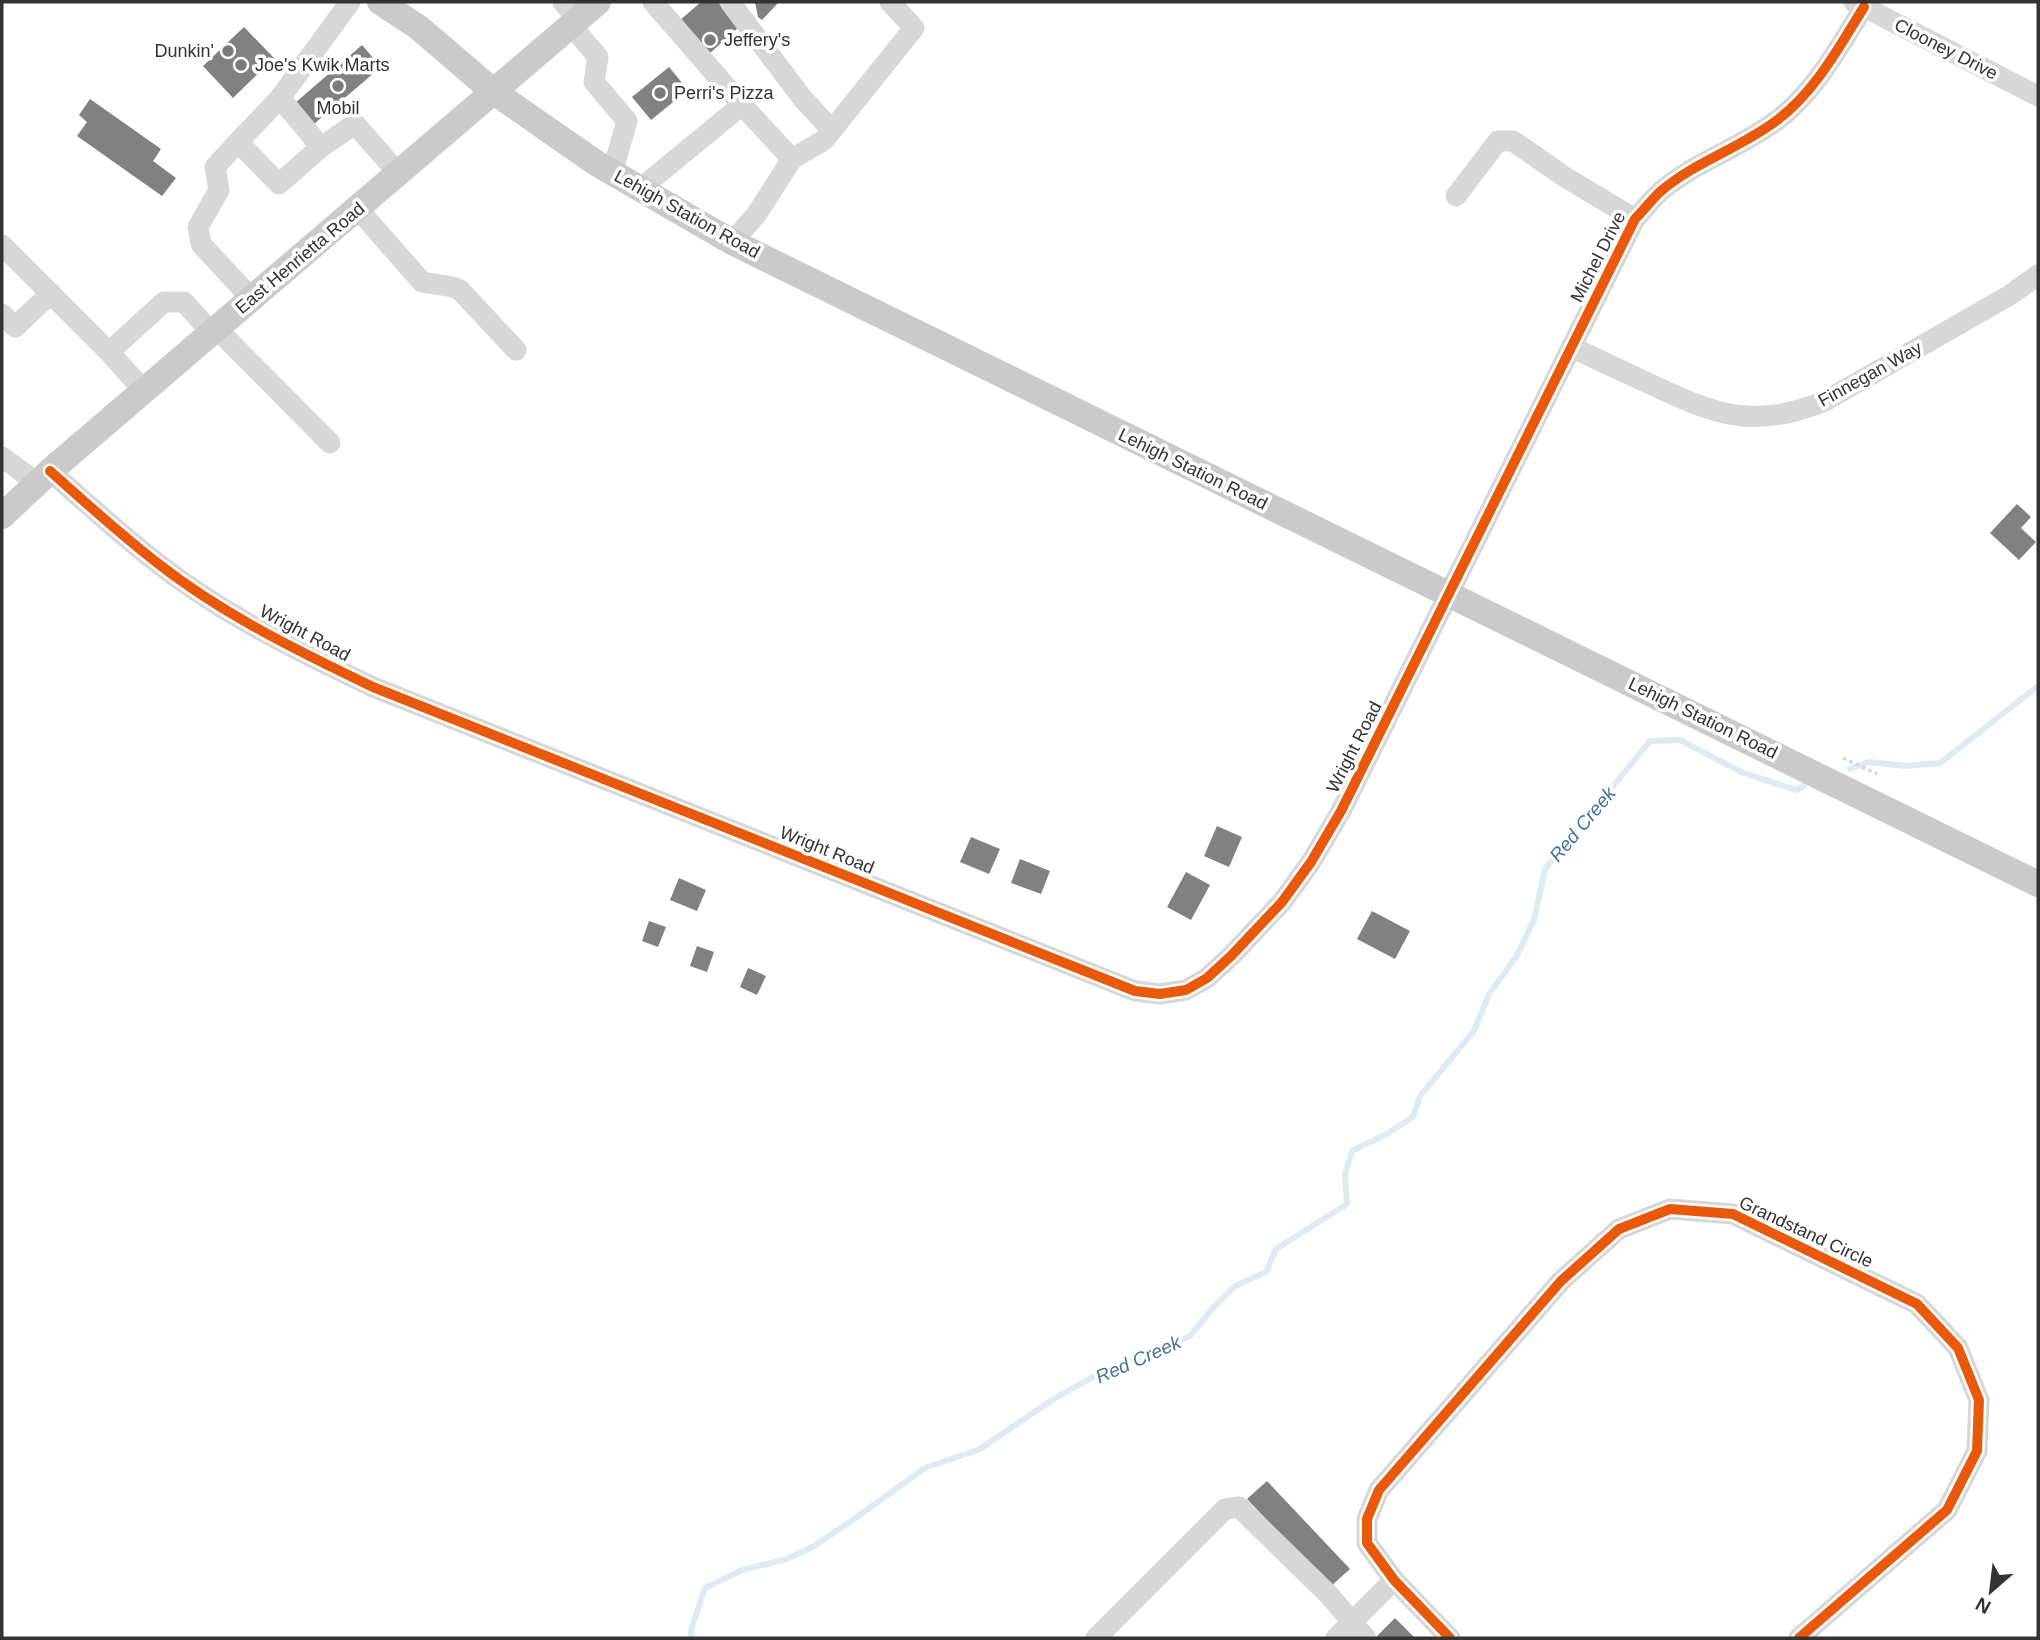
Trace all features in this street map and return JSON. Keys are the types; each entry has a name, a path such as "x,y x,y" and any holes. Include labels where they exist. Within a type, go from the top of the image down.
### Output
{"main road":[{"name":"Lehigh Station Road","path":"380,2 418,27 494,92 612,173 732,242 2038,884"},
{"name":"East Henrietta Road","path":"2,516 44,477 494,92 571,15 598,2"}],"street":[{"path":"251,299 201,244 198,227 219,191 215,167 280,98 350,2"},
{"path":"653,2 792,159"},
{"path":"730,2 803,99 832,130"},
{"path":"732,242 756,215 792,159 824,140 914,28 890,2"},
{"name":"Clooney Drive","path":"1859,4 2038,96"},
{"name":"Michel Drive","path":"1450,594 1635,219 1661,191 1775,122 1795,105 1830,61 1859,4"},
{"path":"571,15 598,57 594,82 627,121 612,173"},
{"path":"280,98 321,147"},
{"path":"640,188 742,105"},
{"path":"238,142 279,184 321,147 355,124 399,174"},
{"path":"1456,196 1498,141 1513,141 1565,177 1635,219"},
{"path":"358,209 422,282 460,290 516,350"},
{"path":"2,245 109,352 144,391"},
{"name":"Finnegan Way","path":"1572,347 1711,411 1755,417 1780,415 1825,401 2010,295 2038,275"},
{"path":"2,314 15,327 51,293"},
{"path":"109,352 164,302 184,302 330,443"},
{"name":"Wright Road","path":"2,457 44,477 204,597 263,631 373,687 1135,991 1160,994 1186,990 1207,978 1231,957 1282,902 1311,862 1341,811 1450,594"},
{"name":"Grandstand Circle","path":"1450,1638 1394,1580 1367,1543 1367,1519 1379,1490 1562,1281 1619,1229 1670,1209 1733,1214 1917,1304 1958,1348 1979,1400 1977,1451 1947,1510 1799,1638"},
{"path":"1096,1638 1225,1509 1239,1507 1329,1595 1359,1631"},
{"path":"1336,1638 1359,1631 1394,1580"}],"path":[{"path":"1843,758 1877,774"}],"building":[{"name":"Jeffery's","path":"701,2 718,2 740,26 709,54 679,21"},
{"path":"755,2 779,2 762,20 758,17"},
{"path":"244,27 274,58 233,98 203,66"},
{"path":"362,45 381,67 314,124 295,103"},
{"name":"Perri's Pizza","path":"669,67 688,90 651,120 632,97"},
{"path":"90,99 161,149 153,161 176,178 162,196 77,136 87,122 79,115"},
{"path":"2017,504 2031,517 2021,528 2036,542 2019,560 1990,533"},
{"path":"1217,826 1242,837 1229,867 1204,856"},
{"path":"971,837 1000,849 989,874 960,862"},
{"path":"1020,859 1050,871 1041,894 1011,883"},
{"path":"1186,872 1210,885 1191,920 1167,907"},
{"path":"679,878 706,890 697,911 670,900"},
{"path":"1372,911 1410,931 1395,959 1357,939"},
{"path":"649,921 666,927 658,947 642,941"},
{"path":"697,946 714,952 707,972 690,966"},
{"path":"748,968 766,976 757,995 740,987"},
{"path":"1267,1481 1350,1569 1330,1587 1247,1499"},
{"path":"1395,1618 1415,1638 1379,1638 1377,1636"}],"waterway":[{"name":"Red Creek","path":"1850,769 1868,762 1906,766 1940,763 2038,686"},
{"name":"Red Creek","path":"691,1638 691,1630 705,1588 742,1570 787,1559 814,1546 925,1468 980,1449 1052,1400 1098,1374 1190,1336 1235,1286 1266,1272 1276,1249 1347,1204 1345,1174 1352,1151 1413,1117 1420,1096 1474,1031 1489,994 1516,957 1534,920 1545,869 1650,741 1680,740 1741,772 1796,790 1804,786"}],"cycle path":[{"path":"50,471 146,554 210,600 290,646 373,687 1135,991 1160,994 1186,990 1207,978 1282,902 1311,862 1341,811 1635,219 1674,181 1762,131 1803,97 1864,7"},
{"path":"1450,1638 1394,1580 1367,1543 1367,1519 1379,1490 1561,1281 1619,1229 1670,1209 1733,1214 1917,1304 1958,1348 1979,1400 1977,1451 1947,1510 1799,1638"}],"place":[{"name":"Jeffery's","path":"710,40"},
{"name":"Dunkin'","path":"228,51"},
{"name":"Joe's Kwik Marts","path":"241,65"},
{"name":"Mobil","path":"338,86"},
{"name":"Perri's Pizza","path":"660,93"}]}
